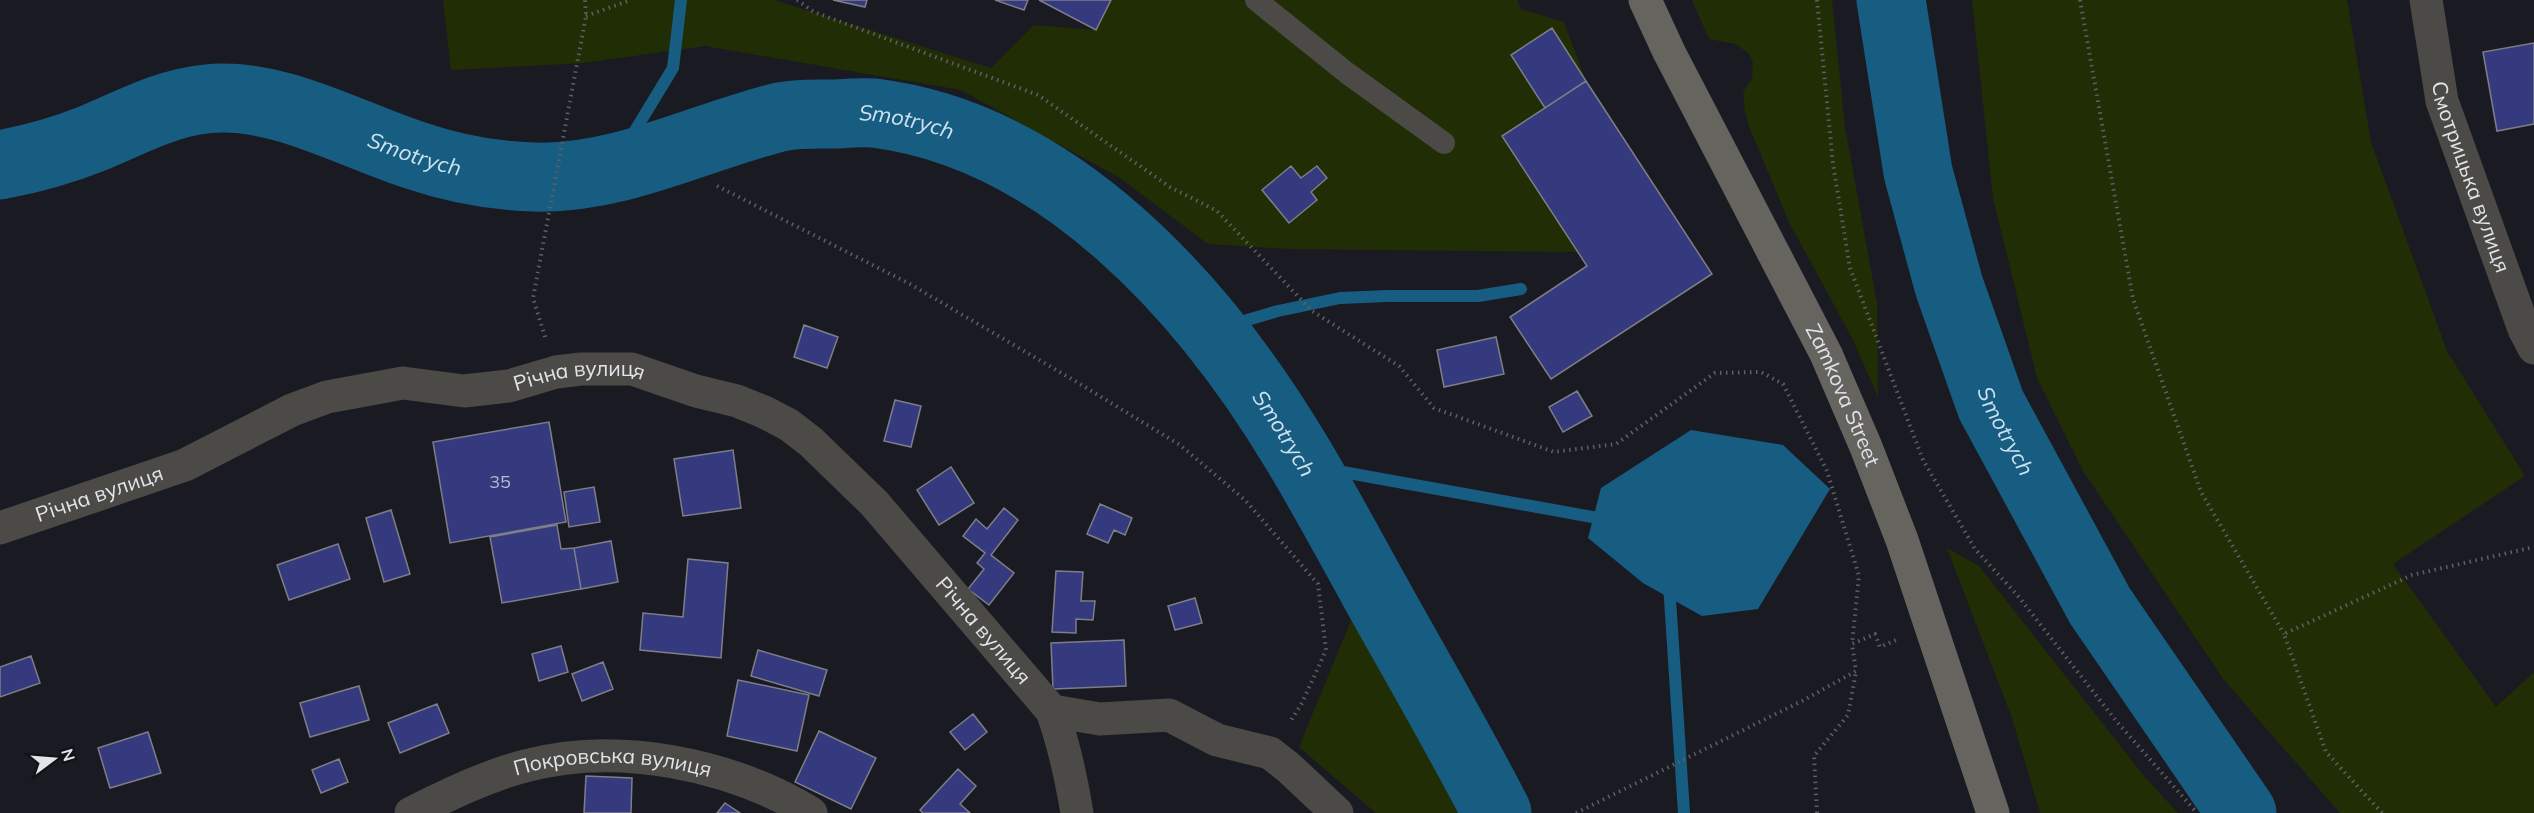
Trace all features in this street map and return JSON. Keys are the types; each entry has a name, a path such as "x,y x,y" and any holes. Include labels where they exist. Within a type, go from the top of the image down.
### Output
{"main road":[{"name":"Zamkova Street","path":"1645,0 1684,82 1826,354 1866,447 1902,540 1993,813"}],"street":[{"name":"Смотрицька вулиця","path":"2426,0 2442,101 2524,329 2534,348"},
{"name":"Річна вулиця","path":"0,528 184,465 292,410 327,397 403,383 464,391 508,386 555,372 581,369 632,369 696,391 737,401 789,425 811,442 874,503 1052,711 1068,761 1077,813"},
{"path":"1052,711 1100,719 1169,715 1217,740 1270,753 1337,813"},
{"name":"Покровська вулиця","path":"411,813 452,793 526,766 579,757 684,762 734,776 788,799 811,813"}],"lane":[{"path":"1256,0 1347,73 1444,143"}],"path":[{"path":"533,298 586,16 585,0"},
{"path":"586,16 631,0"},
{"path":"797,0 814,12 1038,95 1170,187 1217,211 1312,311 1399,366 1434,408 1554,452 1616,444 1715,373 1761,372 1783,384 1827,471 1859,576 1852,644 1856,671 1848,715 1814,756 1817,813"},
{"path":"1817,0 1833,164 1850,268 1923,460 1975,549 2018,596 2117,723 2197,813"},
{"path":"2080,0 2133,299 2201,492 2284,634 2326,752 2382,813"},
{"path":"717,186 910,284 1075,381 1180,445 1245,500 1318,584 1326,650 1302,704 1270,753"},
{"path":"2284,634 2412,575 2534,547"},
{"path":"1852,644 1875,634 1880,647 1900,638"},
{"path":"1576,813 1804,700 1856,671"}],"green space":[{"path":"443,0 774,0 991,68 1034,25 1096,30 1111,0 1517,0 1521,9 1564,22 1586,81 1578,252 1289,249 1208,244 1120,178 961,90 705,46 584,63 451,70"},
{"path":"1692,0 1832,0 1845,127 1877,303 1878,397 1853,340 1789,222 1750,129 1745,113 1743,92 1752,79 1753,63 1749,54 1736,44 1709,39"},
{"path":"1972,0 2347,0 2371,142 2447,351 2525,476 2393,564 2496,707 2534,672 2534,813 2340,813 2224,680 2083,471 2037,378 1993,198"},
{"path":"1947,548 1979,566 2144,776 2178,813 2040,813 2012,718"},
{"path":"1356,608 1472,813 1376,813 1299,747"}],"water":[{"path":"1691,430 1783,445 1830,489 1758,609 1702,616 1643,583 1588,538 1601,488"}],"building":[{"path":"833,0 867,0 865,7"},
{"path":"995,0 1028,0 1024,10"},
{"path":"1039,0 1111,0 1096,30"},
{"path":"1552,28 1586,81 1545,108 1511,55"},
{"path":"2534,43 2534,124 2497,131 2483,52"},
{"path":"1586,81 1712,274 1551,379 1510,317 1587,266 1502,136"},
{"path":"1291,166 1301,178 1317,166 1327,178 1311,192 1317,200 1289,223 1262,190"},
{"path":"804,325 838,337 827,368 794,357"},
{"path":"1496,337 1504,374 1444,387 1437,350"},
{"path":"1577,391 1592,416 1563,432 1549,407"},
{"path":"895,400 921,406 911,447 884,441"},
{"path":"549,422 566,522 450,543 433,442"},
{"path":"733,450 741,508 683,516 674,459"},
{"path":"951,467 974,503 939,525 917,490"},
{"path":"594,487 600,522 569,527 564,492"},
{"path":"1100,504 1132,518 1125,535 1114,530 1108,543 1087,534"},
{"path":"1004,508 1018,520 991,555 1014,573 989,605 968,589 984,569 977,563 985,553 963,536 976,519 987,529"},
{"path":"391,510 410,574 384,582 366,518"},
{"path":"557,525 561,549 574,548 581,589 502,603 490,537"},
{"path":"611,541 618,582 581,589 574,548"},
{"path":"338,544 350,579 289,600 277,565"},
{"path":"688,559 728,563 721,658 640,650 643,613 683,617"},
{"path":"1056,571 1083,572 1081,601 1095,601 1093,620 1076,619 1076,633 1052,632"},
{"path":"1195,598 1202,623 1175,630 1168,606"},
{"path":"1124,640 1126,686 1053,689 1051,643"},
{"path":"561,646 568,672 539,681 532,654"},
{"path":"758,650 827,670 819,696 751,676"},
{"path":"31,656 40,683 0,697 0,667"},
{"path":"603,662 613,689 582,701 572,674"},
{"path":"738,680 809,695 797,751 727,736"},
{"path":"359,686 369,720 310,737 300,703"},
{"path":"437,704 449,733 400,753 388,723"},
{"path":"973,714 987,732 965,750 950,732"},
{"path":"819,731 876,758 851,809 795,782"},
{"path":"148,732 161,773 110,788 98,748"},
{"path":"339,759 348,782 321,793 312,770"},
{"path":"958,769 976,786 960,804 970,813 923,813 920,810"},
{"path":"586,776 632,778 631,813 584,813"},
{"path":"725,803 740,813 717,813"}],"waterway":[{"path":"611,170 673,68 681,0"},
{"name":"Smotrych","path":"1891,0 1918,172 1949,286 1991,405 2100,606 2242,813"},
{"name":"Smotrych","path":"0,165 68,147 176,105 206,99 232,98 259,101 312,116 443,164 488,173 519,176 566,176 597,172 658,156 750,125 801,114 874,113 941,128 1005,154 1065,190 1120,234 1171,283 1217,337 1258,393 1295,450 1497,813"},
{"path":"1210,331 1278,311 1340,298 1478,296 1521,289"},
{"path":"1304,465 1609,520"},
{"path":"1669,584 1684,813"}]}
